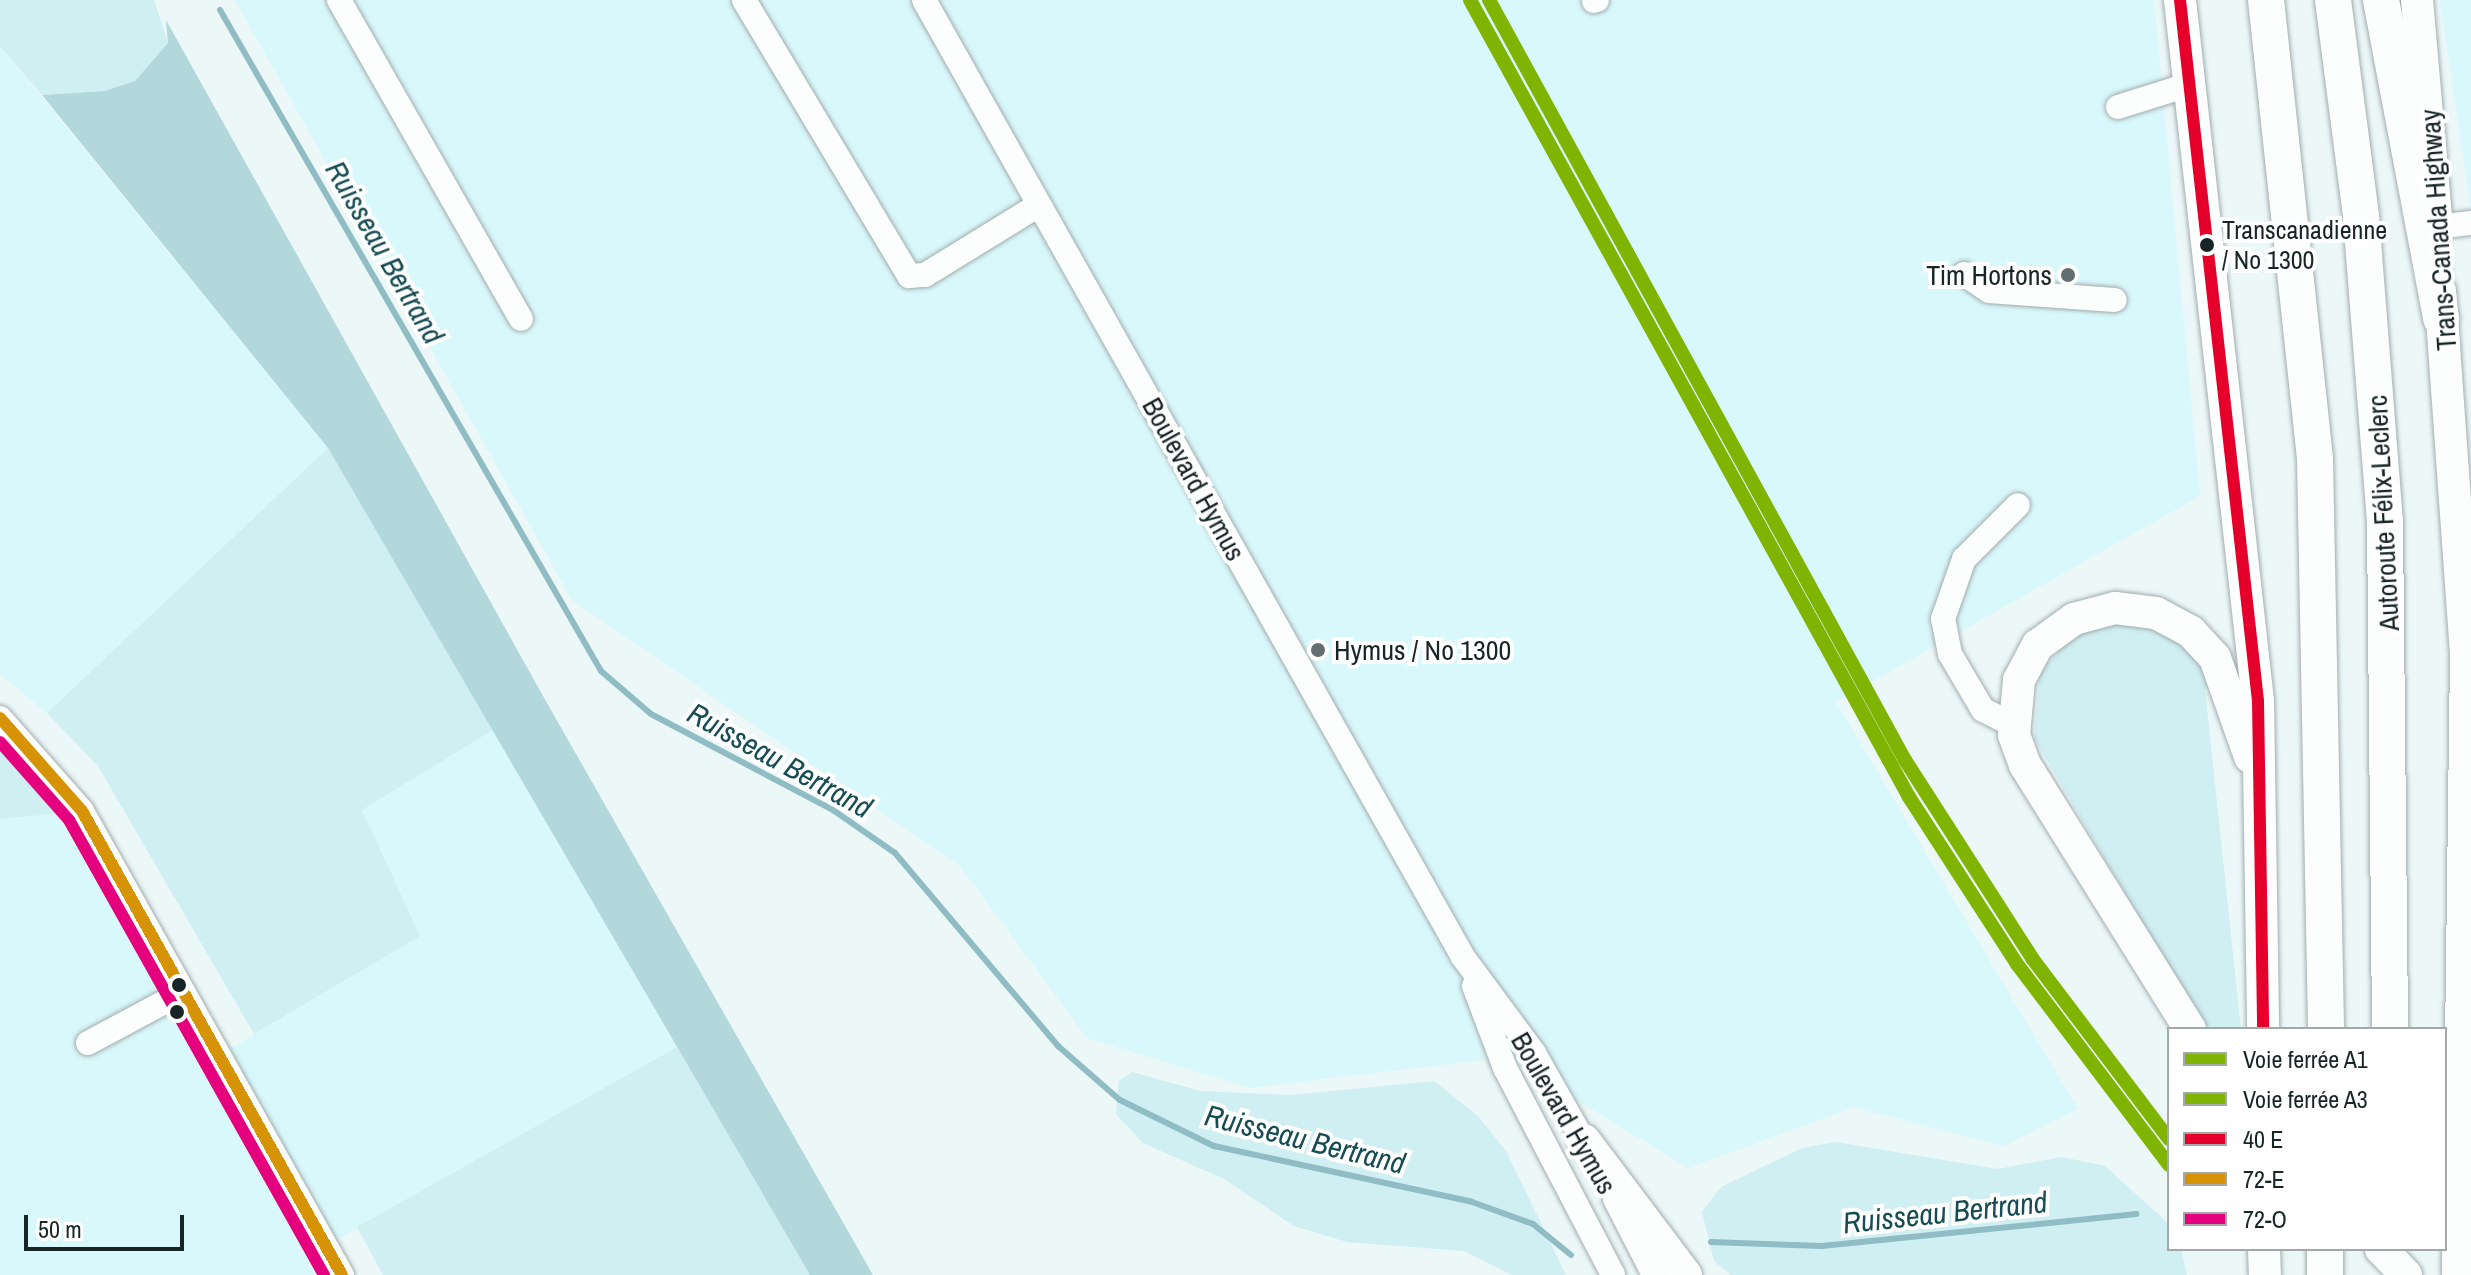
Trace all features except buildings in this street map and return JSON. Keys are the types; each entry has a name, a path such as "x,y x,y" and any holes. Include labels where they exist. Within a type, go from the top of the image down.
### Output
{"highway":[{"path":"2266,0 2315,459 2326,1027"},
{"name":"Autoroute Félix-Leclerc","path":"2333,0 2361,217 2385,522 2390,1027"},
{"path":"2381,0 2441,318"},
{"path":"2325,1251 2325,1275"},
{"path":"2389,1251 2389,1275"}],"main road":[{"path":"2180,0 2253,646 2262,791 2263,1027"},
{"name":"Trans-Canada Highway","path":"2417,0 2463,565 2469,774 2458,1275"},
{"path":"2189,1027 2032,777 2013,725 2024,668 2048,637 2093,611 2156,613 2191,632 2218,664 2262,791"},
{"path":"1584,1140 1686,1275"},
{"path":"2264,1251 2265,1275"},
{"path":"2383,1251 2406,1275"}],"street":[{"path":"339,0 521,319"},
{"path":"744,0 909,276 925,275 1039,205"},
{"name":"Boulevard Hymus","path":"924,0 1463,957 1534,1053 1584,1140 1654,1275"},
{"path":"2118,107 2191,84"},
{"path":"2437,227 2471,223"},
{"path":"1964,274 1989,291 2115,300"},
{"path":"2013,725 1983,710 1950,654 1943,619 1964,559 2018,505"},
{"path":"0,718 82,811 342,1275"},
{"name":"Boulevard Hymus","path":"1463,957 1505,1068 1613,1275"},
{"path":"88,1043 183,992"}],"shaded area":[{"path":"0,0 154,0 168,43 135,81 104,91 42,95 0,46"},
{"path":"235,0 2154,0 2200,496 1836,702 2078,1109 2003,1146 1854,1107 1688,1168 1507,1057 1250,1088 1087,1038 961,867 572,600"},
{"path":"2440,0 2471,0 2471,219 2468,189"},
{"path":"166,20 543,696 873,1275 810,1275 328,448 42,95 104,91 135,81 168,43"},
{"path":"0,46 328,448 47,713 0,674"},
{"path":"328,448 493,730 362,810 420,936 254,1034 98,766 47,713"},
{"path":"2114,620 2180,634 2217,683 2205,689 2241,1027 2204,1027 2034,738 2040,672 2070,638"},
{"path":"0,718 82,811 0,819"},
{"path":"493,730 677,1047 310,1255 320,1275 0,1275 0,819 82,811 215,1058 419,936 362,810"},
{"path":"677,1047 810,1275 383,1275 357,1227"},
{"path":"1132,1072 1201,1091 1291,1095 1434,1081 1478,1116 1506,1151 1566,1275 1512,1275 1464,1251 1347,1242 1294,1226 1224,1179 1143,1143 1116,1114 1119,1081"},
{"path":"1836,1142 1997,1169 2062,1157 2105,1166 2167,1222 2167,1251 2181,1251 2187,1275 1731,1275 1714,1261 1702,1212 1721,1187 1802,1148"}],"waterway":[{"name":"Ruisseau Bertrand","path":"220,10 601,671 651,714 833,810 895,853 1058,1046 1120,1100 1214,1146 1472,1202 1533,1224 1571,1255"},
{"name":"Ruisseau Bertrand","path":"1711,1242 1822,1246 2136,1214"}],"rail line":[{"name":"A1","path":"1470,0 1909,797 2017,964 2167,1162"},
{"name":"A3","path":"1489,0 1905,760 2032,958 2167,1136"}],"transit line":[{"path":"2180,0 2258,701 2263,1027"},
{"name":"72-E","path":"0,718 82,811 342,1275"},
{"name":"72-O","path":"0,742 69,820 324,1275"}],"place":[{"name":"Transcanadienne / No 1300","path":"2207,245"},
{"name":"Tim Hortons","path":"2068,275"},
{"name":"Hymus / No 1300","path":"1318,650"}]}
